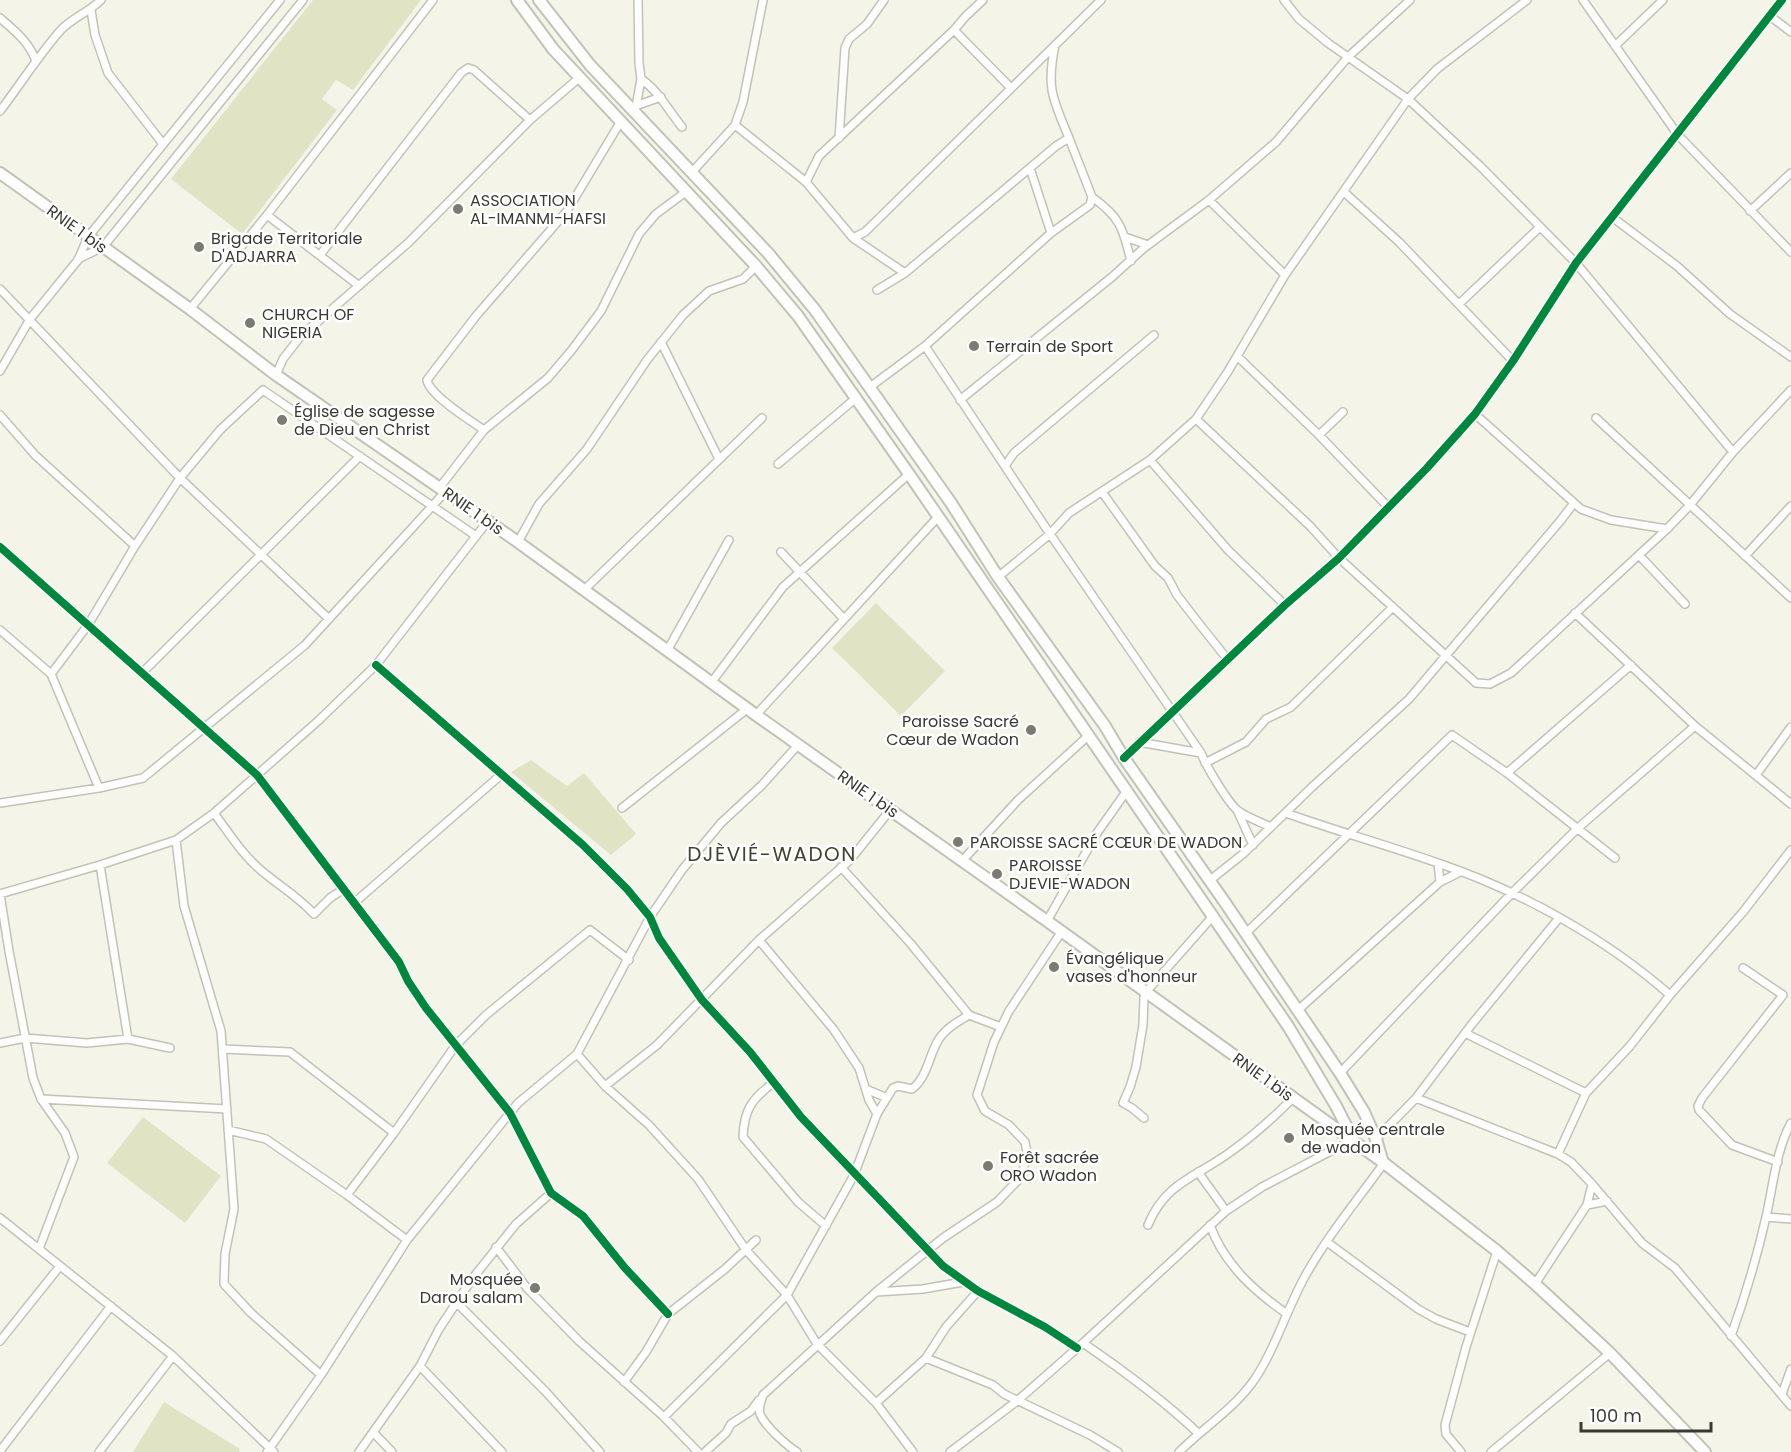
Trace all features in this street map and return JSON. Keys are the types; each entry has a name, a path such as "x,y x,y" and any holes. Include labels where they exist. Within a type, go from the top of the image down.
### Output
{"main road":[{"path":"517,0 547,41 579,78 687,190 798,316 1288,1026 1336,1106 1353,1141"},
{"path":"538,0 590,64 637,109 768,253 815,310 951,503 998,577 1105,726 1124,758 1141,779 1340,1073 1364,1112 1376,1139 1383,1164"},
{"name":"RNIE 1 bis","path":"0,173 190,309 276,375 518,542 751,712 1353,1141 1497,1251 1535,1284 1610,1353 1705,1452"}],"street":[{"path":"0,111 61,30 75,18 91,10 101,0"},
{"path":"0,371 30,319 78,260 88,237 280,0"},
{"path":"78,260 103,247 303,0"},
{"path":"190,309 267,215 433,0"},
{"path":"637,109 641,78 638,0"},
{"path":"693,171 735,125 743,102 764,0"},
{"path":"839,138 845,48 849,39 867,24 884,0"},
{"path":"806,182 819,156 983,0"},
{"path":"854,238 865,232 1101,0"},
{"path":"1284,0 1299,19 1408,99 1480,166 1576,263 1733,452"},
{"path":"960,400 1148,245 1209,200 1276,142 1348,57 1409,0"},
{"path":"998,577 1050,534 1069,513 1150,460 1196,419 1238,356 1285,275 1408,99 1437,69 1527,0"},
{"path":"1583,0 1678,135 1791,252"},
{"path":"1615,46 1662,0"},
{"path":"1124,758 1138,742 1339,558 1427,468 1475,414 1513,361 1576,263 1782,0"},
{"path":"91,10 95,35 108,73 164,144"},
{"path":"1770,16 1791,32"},
{"path":"0,18 32,49 36,61"},
{"path":"954,30 1010,87"},
{"path":"1055,45 1050,70 1052,95 1092,197 1116,217 1125,237 1131,261"},
{"path":"320,255 461,73 468,68 474,70 531,120"},
{"path":"276,375 283,359 300,337 408,243 531,120 579,78"},
{"path":"641,78 652,86 682,127"},
{"path":"637,109 661,97"},
{"path":"484,430 429,387 427,380 432,370 476,316 567,211 621,121"},
{"path":"735,125 806,182 854,238 905,273"},
{"path":"877,290 905,273 1056,146 1069,138"},
{"path":"1030,168 1051,233"},
{"path":"1750,211 1791,173"},
{"path":"0,803 99,788 143,778 305,645 431,505 484,430 548,378 601,311 639,234 656,214 687,190"},
{"path":"1344,192 1400,242 1513,361"},
{"path":"870,387 925,346 1051,233 1090,205 1092,197"},
{"path":"1209,200 1285,275"},
{"path":"267,215 358,285"},
{"path":"1612,217 1677,266 1730,314 1791,357"},
{"path":"1459,304 1540,227"},
{"path":"863,245 865,232"},
{"path":"1125,237 1148,245"},
{"path":"518,542 536,509 587,449 661,342 683,315 710,291 743,279 756,266"},
{"path":"0,289 180,478 329,619"},
{"path":"1005,466 1014,453 1154,335"},
{"path":"661,342 719,459"},
{"path":"925,346 1050,534 1201,753 1205,763 1237,810 1253,845"},
{"path":"1238,356 1389,508"},
{"path":"51,674 88,626 135,546 180,478 220,430 263,390 476,536"},
{"path":"1196,419 1310,526 1339,558 1476,683 1490,684 1511,673 1667,529 1690,506 1733,452 1791,390"},
{"path":"778,465 856,398"},
{"path":"1319,435 1343,412"},
{"path":"1475,414 1581,509 1594,516 1667,529"},
{"path":"0,415 35,455 135,546"},
{"path":"584,590 762,418"},
{"path":"1596,418 1791,598"},
{"path":"997,455 1014,453"},
{"path":"142,673 360,456"},
{"path":"1150,460 1228,550 1285,606"},
{"path":"711,683 783,587 909,474"},
{"path":"1102,492 1155,566 1168,578 1184,604 1228,660"},
{"path":"1209,881 1253,845 1409,699 1574,503"},
{"path":"1745,556 1791,506"},
{"path":"622,808 751,712 938,517"},
{"path":"39,1249 74,1157 65,1133 41,1099 33,1078 0,894 176,840 214,813 376,665 487,522"},
{"path":"667,651 729,540"},
{"path":"0,547 258,775 399,962 408,981 455,1046 510,1113 551,1193 583,1216 625,1268 668,1314"},
{"path":"781,552 843,618"},
{"path":"1639,555 1685,604"},
{"path":"1205,763 1246,742 1266,719 1291,707 1393,608"},
{"path":"1575,613 1695,726 1791,804"},
{"path":"0,630 51,674 99,788"},
{"path":"376,665 583,845 627,889 650,917 659,938 702,1000 750,1052 801,1117 927,1250 963,1282 1080,1346 1150,1390 1198,1433"},
{"path":"1507,773 1631,665"},
{"path":"1340,1073 1511,894 1578,828 1695,726"},
{"path":"1756,775 1791,727"},
{"path":"1245,934 1452,735 1507,773 1615,858"},
{"path":"962,861 1018,800 1088,736"},
{"path":"1138,742 1201,753"},
{"path":"0,1218 173,1356 270,1451 407,1240 528,1093 577,1054 650,917 682,870 721,824 762,785 798,745"},
{"path":"354,903 502,774"},
{"path":"1047,921 1097,832 1126,792"},
{"path":"605,1086 657,1045 759,940 841,867 891,810"},
{"path":"1237,810 1271,827"},
{"path":"214,813 246,855 263,872 300,899 314,914 330,898 344,890"},
{"path":"1286,813 1438,863 1511,894 1559,918 1623,957 1670,995"},
{"path":"176,840 184,906 221,1031 223,1049 234,1209 225,1254 224,1284 251,1313 321,1375"},
{"path":"1558,1154 1586,1093 1630,1046 1670,995 1743,912 1791,850"},
{"path":"1438,863 1440,882"},
{"path":"100,865 128,1039"},
{"path":"841,867 911,944 969,1015 1001,1027"},
{"path":"1297,1011 1440,882 1460,872"},
{"path":"1144,1118 1122,1103 1130,1088 1136,1067 1143,1025 1144,997 1213,916"},
{"path":"1376,1139 1416,1098 1465,1033 1559,918"},
{"path":"347,1195 455,1046 486,1015 590,930 629,960"},
{"path":"705,1452 726,1433 731,1424 751,1411 763,1395 876,1292 927,1250 998,1202 1022,1176 1027,1152 1024,1142 1009,1125 985,1111 977,1095 993,1042 1014,1003 1062,932"},
{"path":"759,940 834,1030 859,1068 869,1100 877,1114"},
{"path":"1743,968 1791,1001"},
{"path":"1778,1162 1732,1145 1699,1110 1698,1106 1714,1081 1783,995"},
{"path":"664,1417 787,1295 854,1174 877,1114 893,1088 898,1086 912,1089 915,1087 922,1079 940,1038 969,1015"},
{"path":"1465,1033 1586,1093"},
{"path":"0,1043 25,1038 87,1043 128,1039 170,1048"},
{"path":"223,1049 290,1052 393,1133"},
{"path":"577,1054 605,1086 649,1125 698,1179 746,1250 787,1295 817,1344 876,1403 913,1452"},
{"path":"774,1082 757,1095 748,1107 743,1122 743,1137 750,1148 781,1179 798,1202 826,1226"},
{"path":"866,1089 887,1098"},
{"path":"1148,1225 1164,1196 1181,1182 1245,1142 1293,1098"},
{"path":"1416,1098 1558,1154 1571,1162 1642,1243 1675,1268 1791,1406"},
{"path":"41,1099 227,1109"},
{"path":"1731,1336 1742,1305 1778,1162 1791,1123"},
{"path":"228,1130 267,1139 407,1240"},
{"path":"950,1452 1017,1401 1080,1346 1226,1211 1278,1178 1353,1141"},
{"path":"1179,1452 1228,1408 1254,1380 1304,1280 1327,1242 1383,1164"},
{"path":"1198,1172 1226,1211"},
{"path":"1535,1284 1587,1205 1592,1184"},
{"path":"359,1452 420,1366 439,1329 496,1247 516,1224 551,1193"},
{"path":"1587,1205 1607,1201"},
{"path":"1766,1217 1791,1220"},
{"path":"1210,1225 1220,1246 1243,1279 1287,1314"},
{"path":"624,1382 646,1352 668,1314 756,1240"},
{"path":"1327,1242 1418,1309 1436,1319 1470,1332"},
{"path":"496,1247 527,1288 579,1341 664,1417 698,1452"},
{"path":"1461,1452 1446,1434 1445,1425 1470,1332 1497,1251"},
{"path":"0,1341 3,1331 60,1266"},
{"path":"876,1292 923,1289 963,1282"},
{"path":"876,1403 926,1358 946,1327 978,1291"},
{"path":"457,1303 546,1392 600,1452"},
{"path":"0,1451 111,1306"},
{"path":"1491,1452 1610,1353"},
{"path":"99,1452 173,1356"},
{"path":"926,1358 993,1385 1017,1401 1090,1435 1119,1452"},
{"path":"420,1366 502,1452"},
{"path":"1782,1394 1791,1369"},
{"path":"763,1395 759,1407 760,1415 786,1445 797,1452"},
{"path":"373,1432 392,1452"}],"green space":[{"path":"313,0 421,0 353,90 336,80 322,99 337,110 242,234 171,179"},
{"path":"876,603 945,671 901,716 832,648"},
{"path":"531,760 567,786 584,773 636,834 611,855 511,772"},
{"path":"143,1117 221,1176 185,1223 107,1163"},
{"path":"164,1402 240,1449 239,1452 133,1452"}],"cycle path":[{"path":"1124,758 1285,605 1339,558 1427,468 1475,414 1513,361 1576,263 1782,0"},
{"path":"0,547 257,775 399,962 408,981 426,1008 510,1113 551,1193 583,1216 625,1268 668,1314"},
{"path":"376,665 583,845 627,889 650,917 659,938 702,1000 750,1052 801,1117 943,1266 978,1291 1045,1327 1077,1348"}],"place":[{"name":"ASSOCIATION AL-IMANMI-HAFSI","path":"458,209"},
{"name":"Brigade Territoriale D'ADJARRA","path":"199,247"},
{"name":"CHURCH OF NIGERIA","path":"250,323"},
{"name":"Terrain de Sport","path":"974,346"},
{"name":"Église de sagesse de Dieu en Christ","path":"282,420"},
{"name":"Paroisse Sacré Cœur de Wadon","path":"1031,730"},
{"name":"PAROISSE SACRÉ CŒUR DE WADON","path":"958,842"},
{"name":"PAROISSE DJEVIE-WADON","path":"997,874"},
{"name":"Évangélique vases d'honneur","path":"1054,967"},
{"name":"Mosquée centrale de wadon","path":"1289,1138"},
{"name":"Forêt sacrée ORO Wadon","path":"988,1166"},
{"name":"Mosquée Darou salam","path":"535,1288"}],"district":[{"name":"DJÈVIÉ-WADON","path":"772,854"}]}
